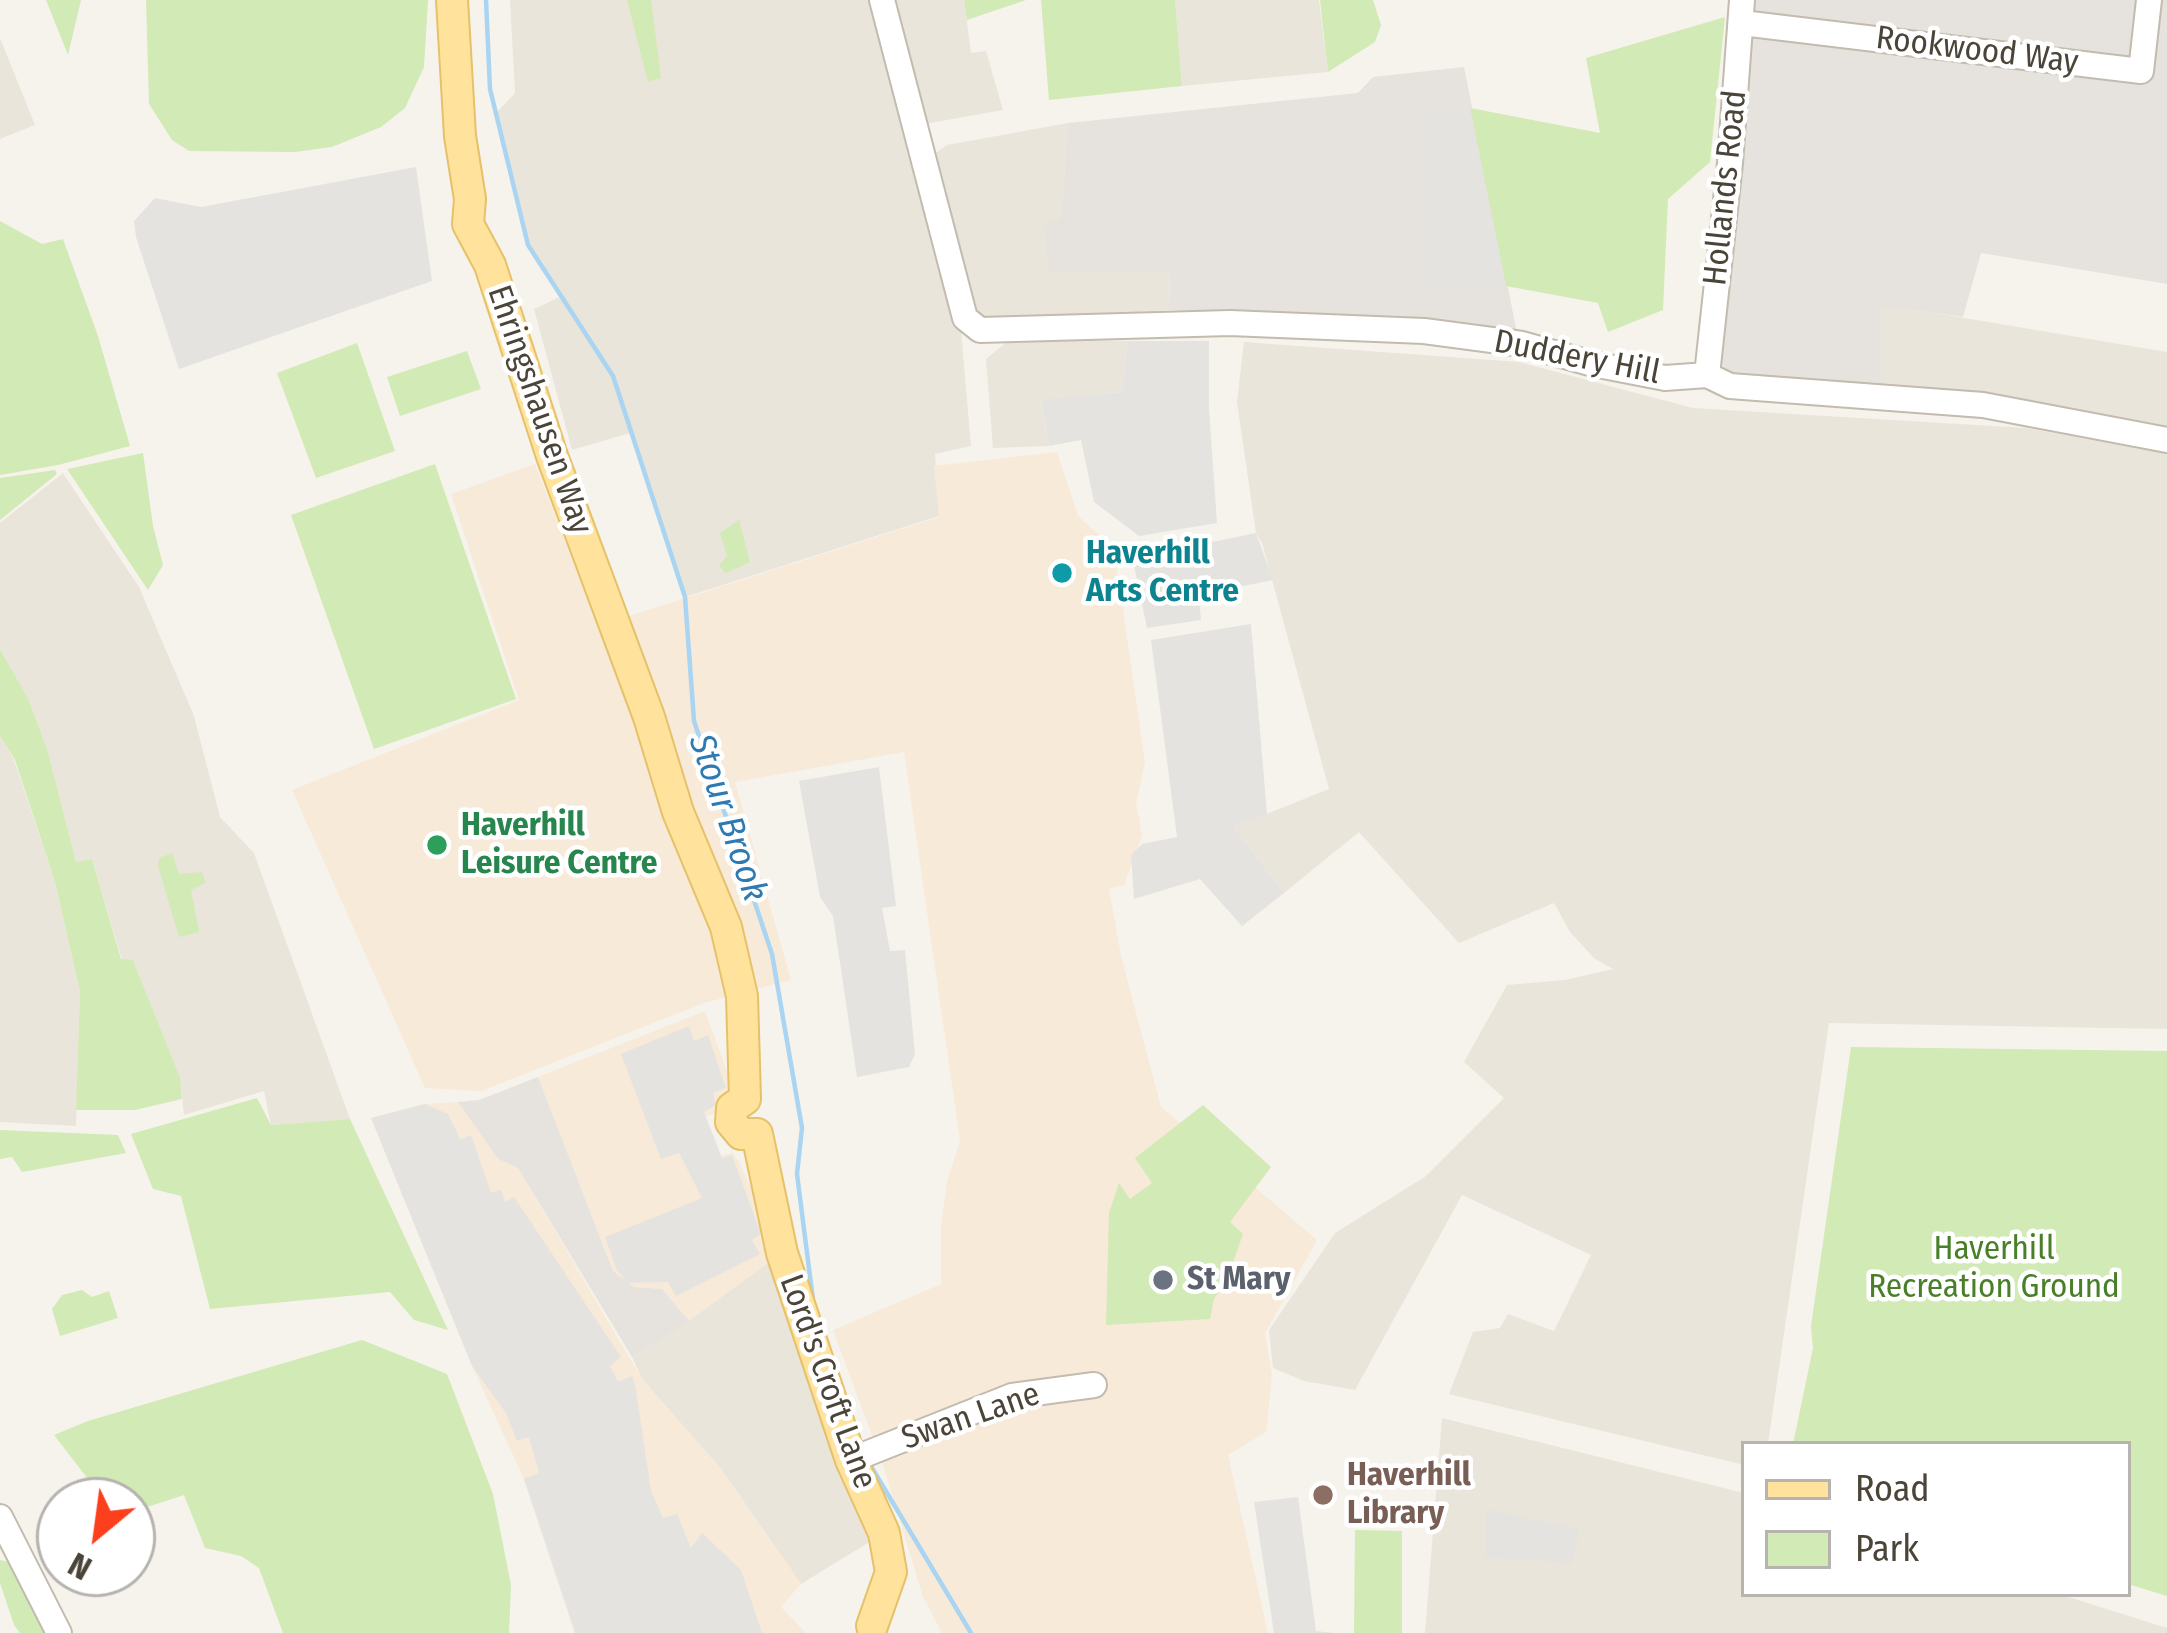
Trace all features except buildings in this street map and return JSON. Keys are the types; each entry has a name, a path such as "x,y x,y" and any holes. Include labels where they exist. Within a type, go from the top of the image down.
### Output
{"main road":[{"name":"Ehringshausen Way","path":"452,0 460,136 470,200 468,224 490,266 678,812 726,927 742,996 745,1099"},
{"name":"Lord's Croft Lane","path":"745,1099 733,1108 731,1122 741,1134 757,1134 782,1253 853,1460 884,1533 892,1572 865,1630"}],"street":[{"name":"Duddery Hill","path":"882,0 965,318 980,330 1231,323 1424,331 1522,344 1665,378 1707,375 1730,386 1983,405 2167,440"},
{"name":"Rookwood Way","path":"1742,12 2141,71 2149,0"},
{"name":"Hollands Road","path":"1707,375 1742,12"},
{"name":"Swan Lane","path":"853,1460 1012,1396 1094,1385"},
{"path":"0,1517 59,1633"}],"shaded area":[{"path":"510,0 964,0 971,53 986,51 1003,110 930,123 907,151 961,331 971,446 935,454 939,516 685,597 630,433 572,450 534,309 562,296 528,245 496,113 515,93"},
{"path":"1175,0 1319,0 1328,72 1182,86"},
{"path":"1742,0 2167,0 2167,284 1981,253 1963,317 1881,305 1882,398 1707,375"},
{"path":"0,38 35,125 0,139"},
{"path":"1464,67 1517,333 1392,319 1169,310 1170,271 1049,272 1044,223 1061,218 1068,123 1358,93 1373,77"},
{"path":"1425,104 1470,108 1506,286 1415,283"},
{"path":"1068,123 1061,219 1170,271 1169,310 979,318 966,286 933,155 947,145"},
{"path":"416,167 432,281 179,369 136,237 134,221 155,198 201,207"},
{"path":"1881,304 2167,352 2167,428 1882,385"},
{"path":"1009,340 1127,341 1122,392 1041,401 1049,446 993,448 986,359"},
{"path":"1127,341 1209,341 1217,523 1139,536 1094,502 1081,440 1049,446 1041,400 1122,392"},
{"path":"1244,342 1519,362 1693,408 2026,428 2167,454 2167,1029 1829,1023 1768,1441 1741,1441 1741,1464 1449,1394 1473,1332 1500,1328 1508,1314 1554,1331 1591,1255 1462,1195 1355,1390 1304,1381 1273,1368 1269,1330 1335,1233 1426,1176 1504,1098 1464,1062 1507,985 1565,980 1613,969 1594,958 1570,932 1554,903 1459,943 1359,832 1284,893 1234,827 1329,789 1256,533 1237,402"},
{"path":"1057,452 1078,516 1114,549 1145,762 1136,803 1142,835 1124,885 1109,888 1121,956 1161,1107 1317,1240 1265,1333 1272,1375 1266,1432 1228,1455 1268,1633 942,1633 923,1597 884,1468 833,1330 941,1284 947,1181 960,1141 904,752 735,782 791,980 704,1003 481,1091 425,1088 292,790 519,700 451,494 535,464 598,626 939,517 934,466"},
{"path":"63,473 139,587 194,716 220,817 254,853 350,1119 271,1125 264,1091 184,1115 180,1077 133,960 122,960 92,859 76,863 48,752 29,700 0,649 0,523"},
{"path":"1256,533 1273,580 1199,595 1201,620 1147,628 1134,566 1139,557"},
{"path":"1251,624 1267,814 1234,827 1284,893 1242,926 1200,879 1134,899 1131,855 1142,844 1177,837 1151,640"},
{"path":"0,735 14,760 55,882 80,992 76,1126 0,1122"},
{"path":"879,767 896,906 882,908 890,951 905,950 915,1054 909,1067 857,1077 833,916 820,897 799,781"},
{"path":"705,1011 735,1093 720,1099 724,1109 705,1117 718,1156 733,1153 738,1160 782,1253 689,1321 662,1289 634,1287 613,1271 538,1077"},
{"path":"689,1026 694,1041 708,1035 726,1088 713,1093 716,1105 704,1112 722,1158 732,1155 761,1234 752,1240 760,1254 676,1296 668,1282 628,1283 617,1270 605,1237 702,1198 679,1153 661,1159 621,1054"},
{"path":"538,1077 613,1271 634,1287 662,1289 689,1321 632,1357 518,1168 498,1159 458,1102 479,1100"},
{"path":"458,1102 498,1159 518,1168 642,1379 721,1469 801,1584 781,1607 806,1633 575,1633 524,1479 472,1366 371,1118 425,1104"},
{"path":"425,1104 448,1114 460,1139 471,1135 491,1193 501,1190 505,1202 514,1197 621,1357 610,1366 618,1382 632,1376 635,1384 651,1491 663,1518 677,1514 691,1548 702,1533 741,1570 762,1633 575,1633 524,1479 539,1473 529,1437 517,1441 506,1413 472,1366 371,1118"},
{"path":"782,1253 884,1533 801,1584 721,1469 642,1379 632,1357"},
{"path":"1442,1418 1741,1492 1741,1597 2069,1597 2167,1628 2167,1633 1425,1633"},
{"path":"1298,1497 1316,1631 1333,1633 1274,1633 1254,1502"},
{"path":"1486,1509 1579,1529 1572,1563 1485,1558"}],"green space":[{"path":"46,0 81,0 68,55"},
{"path":"146,0 428,0 424,67 405,108 381,127 332,147 295,152 189,151 172,140 149,104"},
{"path":"627,0 651,0 661,78 648,82"},
{"path":"964,0 1026,0 967,20"},
{"path":"1041,0 1175,0 1182,86 1049,100"},
{"path":"1320,0 1373,0 1381,25 1375,42 1328,72"},
{"path":"1725,17 1710,162 1668,199 1663,310 1608,332 1598,303 1506,286 1470,108 1600,133 1586,58"},
{"path":"0,221 42,244 63,239 130,446 0,475"},
{"path":"357,343 395,451 316,478 277,373"},
{"path":"467,351 481,389 400,416 387,377"},
{"path":"143,453 163,565 148,590 67,469"},
{"path":"435,464 516,699 374,749 291,515"},
{"path":"55,470 57,474 0,520 0,478"},
{"path":"739,520 750,562 726,573 719,566 727,556 720,533"},
{"path":"0,649 29,700 48,752 76,862 92,859 121,959 133,960 180,1077 182,1099 135,1110 76,1110 80,992 55,882 15,760 0,736"},
{"path":"172,853 179,874 202,872 205,883 191,890 199,932 179,937 158,866 159,858"},
{"name":"Haverhill Recreation Ground","path":"1851,1047 2167,1051 2167,1596 2131,1585 2131,1441 1794,1441 1813,1348 1811,1326"},
{"path":"257,1098 271,1125 350,1119 448,1330 414,1320 390,1292 210,1309 181,1196 153,1189 131,1134"},
{"path":"1203,1105 1271,1167 1230,1222 1243,1234 1210,1319 1106,1325 1109,1213 1119,1183 1130,1199 1152,1183 1135,1158"},
{"path":"0,1130 118,1135 126,1153 22,1172 12,1157 0,1159"},
{"path":"82,1290 92,1297 109,1291 118,1318 60,1336 52,1309 62,1295"},
{"path":"362,1340 447,1374 493,1494 511,1585 509,1633 283,1633 259,1568 241,1556 205,1548 184,1495 156,1504 156,1477 86,1477 54,1435"},
{"path":"1355,1530 1402,1531 1402,1633 1354,1633"},
{"path":"0,1560 10,1562 48,1633 20,1633 14,1625 0,1583"}],"waterway":[{"name":"Stour Brook","path":"486,0 490,89 528,245 613,376 685,597 694,721 772,954 802,1128 797,1174 813,1300"},
{"name":"Stour Brook","path":"869,1463 971,1633"}],"place":[{"name":"Haverhill Arts Centre","path":"1062,573"},
{"name":"Haverhill Leisure Centre","path":"437,845"},
{"name":"St Mary","path":"1163,1280"},
{"name":"Haverhill Library","path":"1323,1495"}]}
